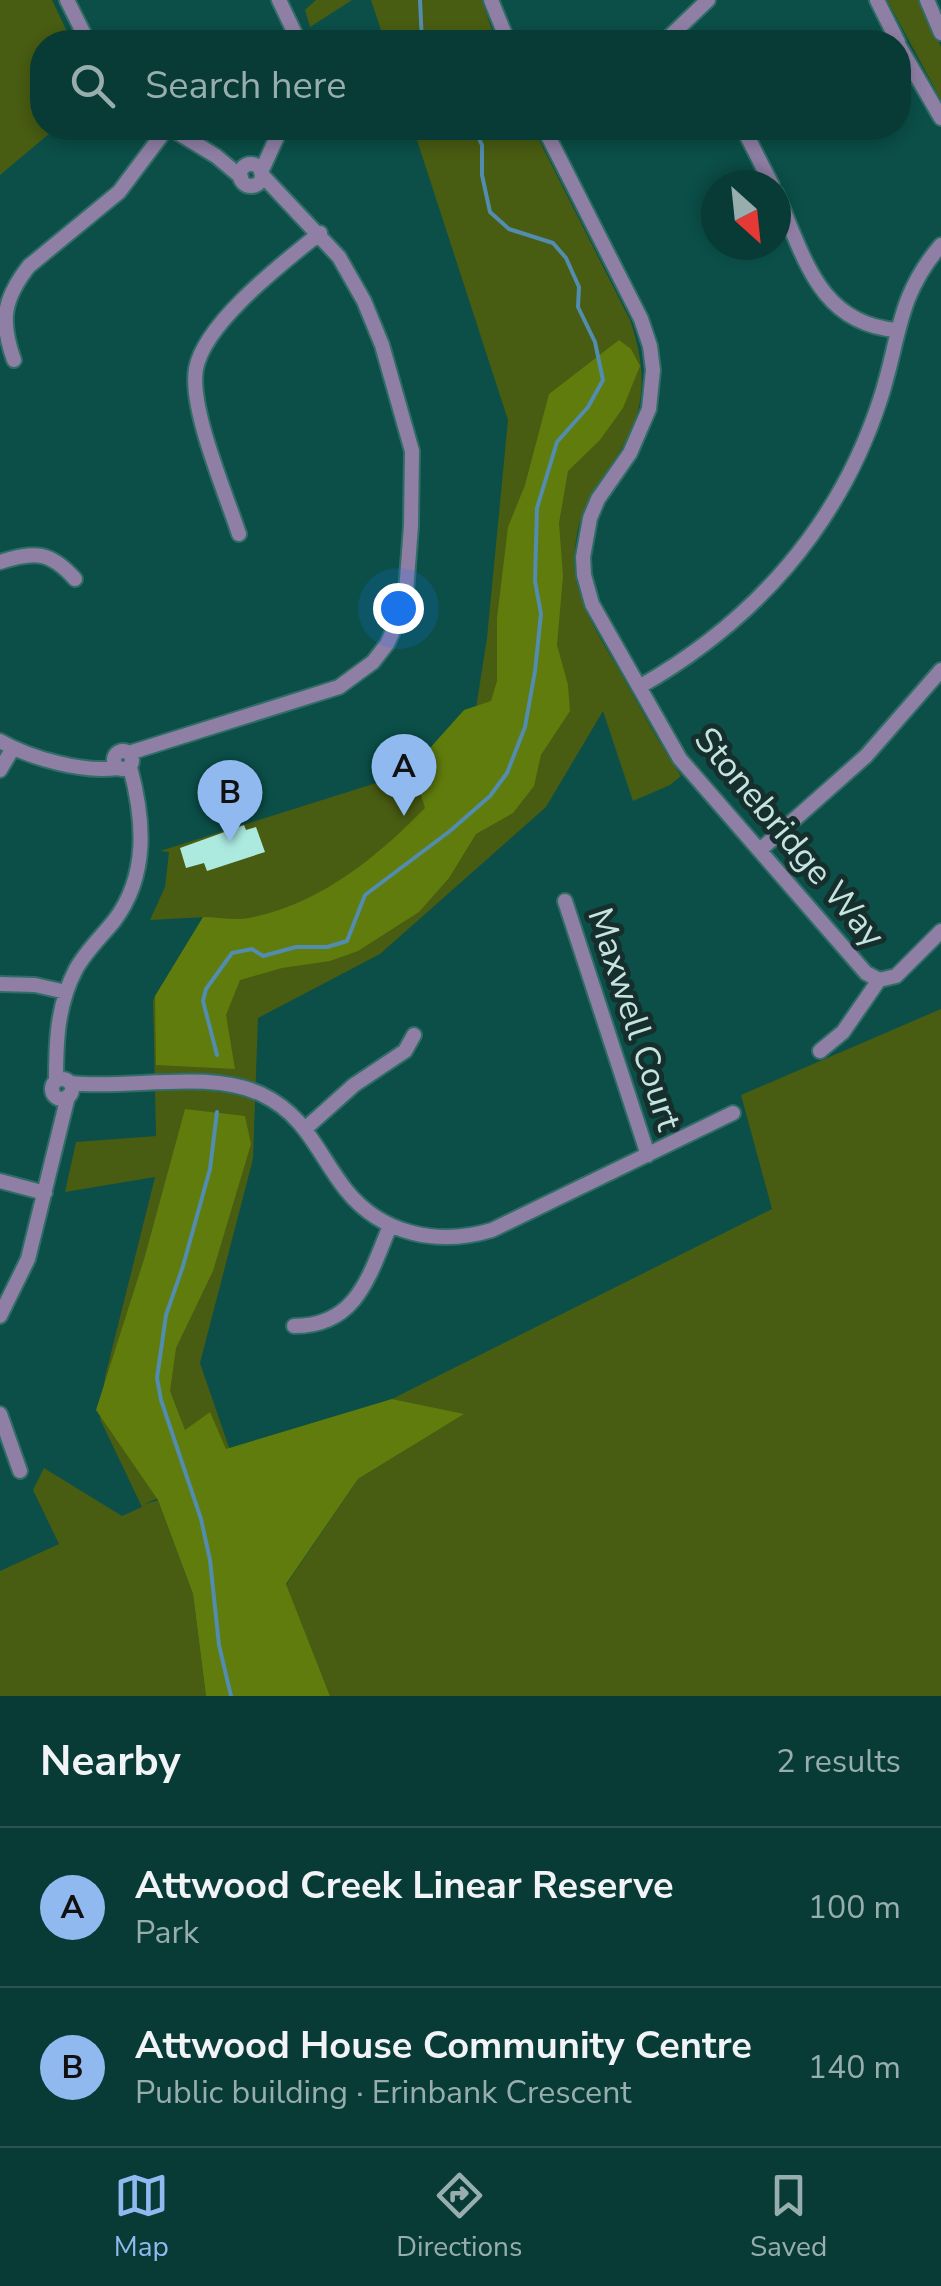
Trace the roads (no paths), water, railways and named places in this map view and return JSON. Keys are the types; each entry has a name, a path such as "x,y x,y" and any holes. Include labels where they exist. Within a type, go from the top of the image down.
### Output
{"street":[{"path":"67,0 82,30"},
{"path":"280,0 294,30"},
{"path":"492,0 503,30"},
{"path":"681,30 708,0"},
{"path":"877,0 892,30"},
{"path":"927,0 941,33"},
{"path":"911,66 941,118"},
{"path":"14,360 3,324 5,309 20,278 29,266 118,192 159,140"},
{"path":"0,770 6,745 48,761 106,769 166,744 339,687 373,662 388,644 405,605 413,472 408,434 364,301 340,257 288,203 252,173 189,140"},
{"path":"252,173 273,140"},
{"name":"Stonebridge Way","path":"550,140 641,319 653,370 649,409 630,454 590,518 583,556 592,604 680,759 866,973 880,980"},
{"path":"749,140 764,170"},
{"path":"791,227 814,278 835,306 866,324 896,330"},
{"path":"239,534 198,403 196,369 213,330 320,233"},
{"path":"639,686 694,654 732,624 789,567 813,536 835,502 871,428 896,330 912,286 941,245"},
{"path":"0,562 38,554 62,564 76,579"},
{"path":"760,850 866,756 941,670"},
{"path":"0,1316 24,1269 59,1129 65,1088 56,1046 66,992 76,968 133,889 142,856 136,806 123,763"},
{"name":"Maxwell Court","path":"565,902 648,1155"},
{"path":"820,1051 844,1032 880,980 896,976 941,931"},
{"path":"0,984 35,985 66,992"},
{"path":"306,1128 354,1085 405,1051 414,1035"},
{"path":"65,1088 207,1083 238,1086 274,1101 306,1128 346,1190 358,1204 390,1226 421,1235 468,1237 504,1224 733,1114"},
{"path":"0,1181 45,1193"},
{"path":"294,1326 326,1322 348,1309 390,1226"},
{"path":"0,1414 20,1471"}],"waterway":[{"path":"420,0 421,30"},
{"path":"217,1055 203,1001 206,989 232,953 252,949 263,956 296,947 327,947 347,941 365,895 490,796 507,773 525,727 541,614 535,581 537,508 557,442 588,407 603,380 595,342 578,307 579,287 566,258 553,243 509,229 490,212 480,140"},
{"path":"217,1112 210,1169 166,1315 157,1378 201,1519 210,1560 219,1645 231,1696"}],"place":[{"name":"Attwood Creek Linear Reserve","path":"404,816"},
{"name":"Attwood House Community Centre","path":"230,842"}]}
